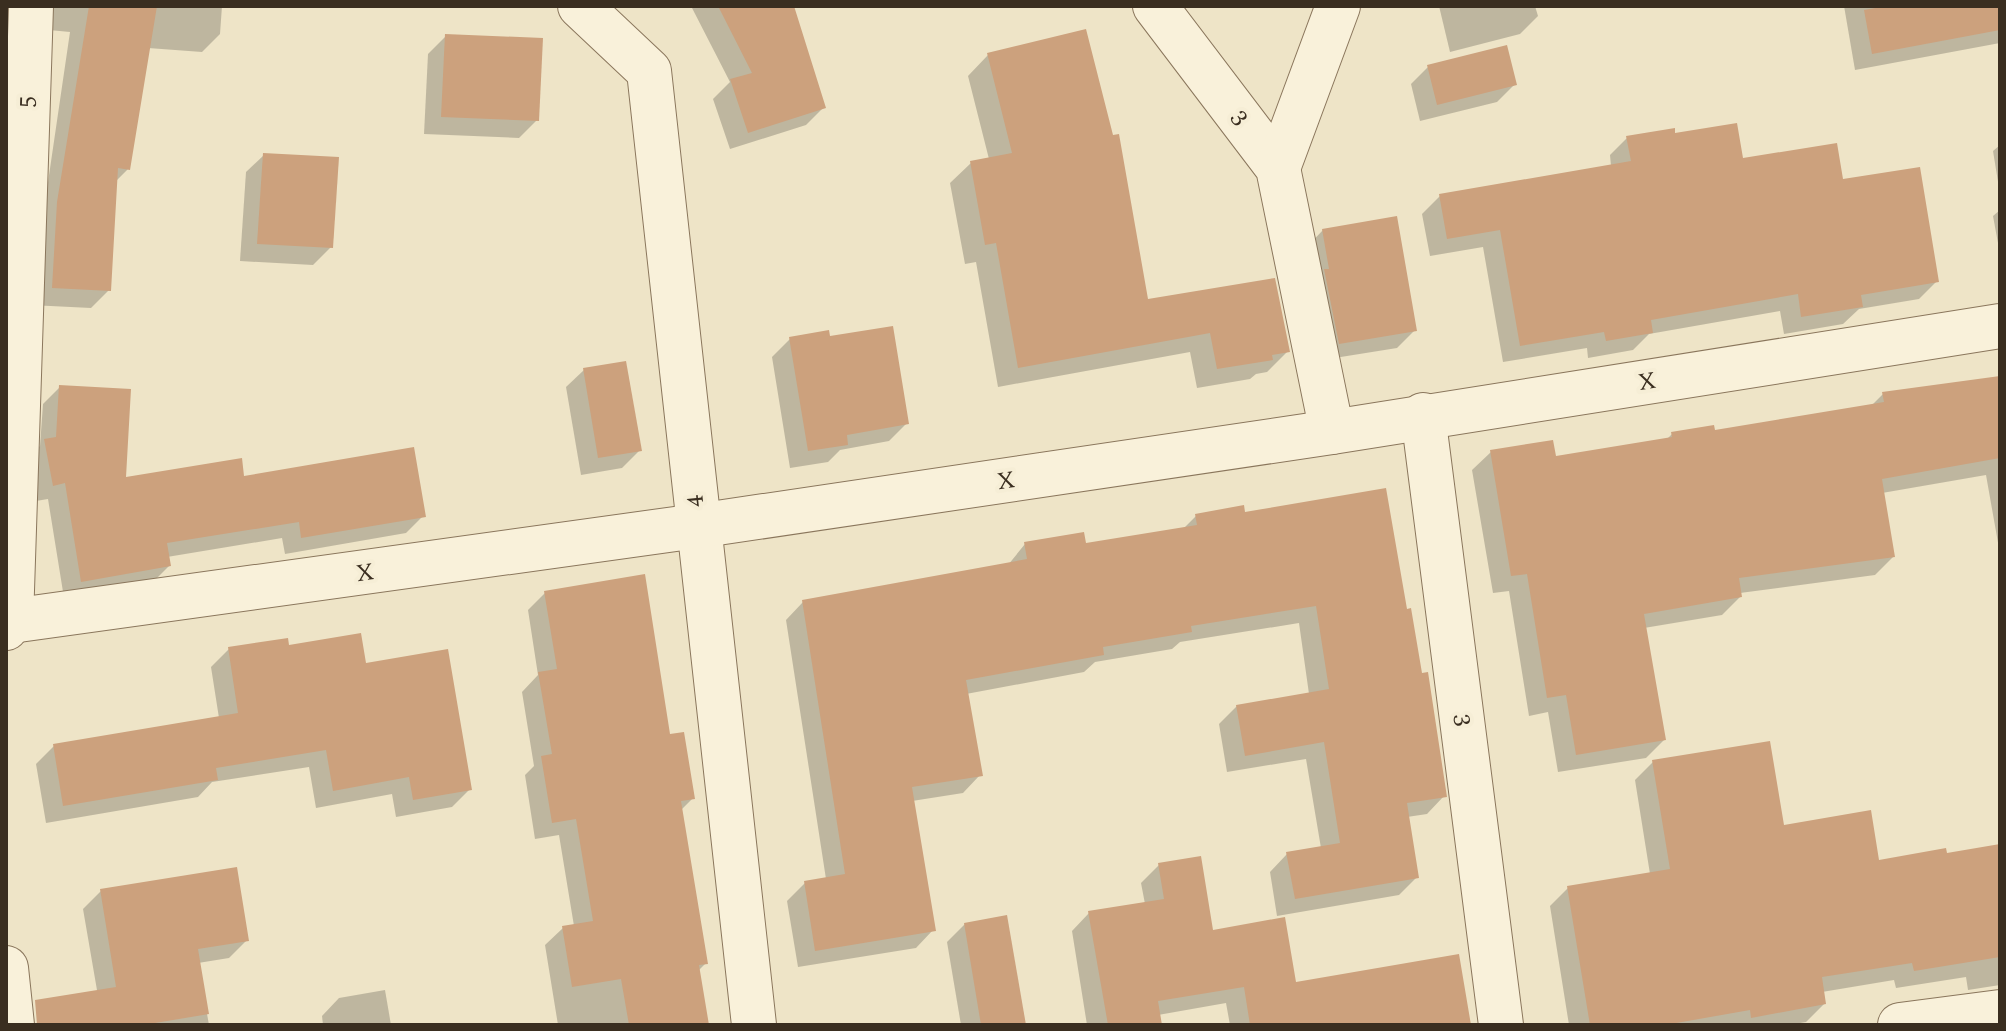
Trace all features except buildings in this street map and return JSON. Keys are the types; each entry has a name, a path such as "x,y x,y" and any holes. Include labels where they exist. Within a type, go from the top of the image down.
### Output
{"street":[{"name":"5","path":"8,624 31,6"},
{"name":"4","path":"580,6 649,71 754,1025"},
{"name":"3","path":"1155,6 1278,168 1332,432"},
{"path":"1278,168 1338,6"},
{"name":"X","path":"8,624 1332,432 1423,415 2000,326"},
{"name":"3","path":"1423,415 1501,1025"},
{"path":"6,968 12,1025"},
{"path":"1900,1025 2000,1012"}]}
